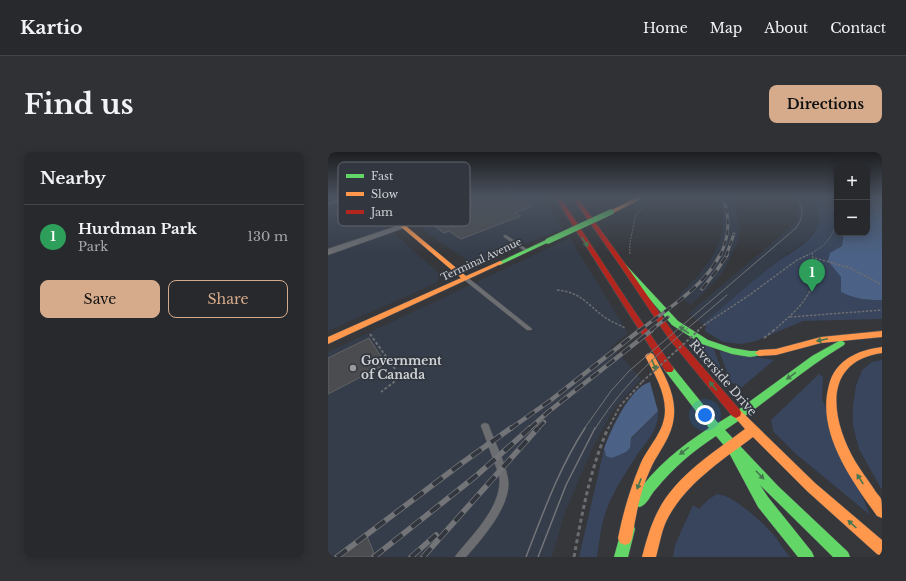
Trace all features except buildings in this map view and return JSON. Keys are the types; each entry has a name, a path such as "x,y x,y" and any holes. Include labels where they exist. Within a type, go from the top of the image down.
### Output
{"main road":[{"path":"569,216 633,316 671,372 717,430 805,521 843,557"},
{"name":"Riverside Drive","path":"588,216 672,337 738,416 811,487 882,549"},
{"name":"Terminal Avenue","path":"328,340 603,216"},
{"path":"403,227 465,278"},
{"path":"624,266 674,323 694,336 722,348 750,354 764,353 792,348 821,340 882,334"},
{"path":"621,557 629,509 647,464 666,433 670,410 667,396 633,316"},
{"path":"625,538 634,512 644,494 655,478 680,454 738,416 826,351 860,336"},
{"path":"882,350 863,354 852,359 842,367 831,388 830,400 833,422 845,453 882,510"},
{"path":"648,557 652,539 663,512 675,495 686,482 752,431"},
{"path":"732,447 763,502 807,557"}],"street":[{"path":"328,252 403,227"}],"lane":[{"path":"504,236 526,250"},
{"path":"465,278 529,329"},
{"path":"460,557 495,511 504,487 501,468 484,426"}],"path":[{"path":"631,259 629,245 630,236 634,229 633,220 636,216"},
{"path":"574,557 583,508 602,441 619,409 642,382 704,325 748,296 796,260 812,253 827,243 834,231"},
{"path":"759,342 802,305 809,293 815,276 815,258 812,253"},
{"path":"815,258 836,262 864,274 882,285"},
{"path":"557,290 569,291 579,296 604,317 630,330"},
{"path":"789,317 882,310"},
{"path":"368,330 395,369 394,382 381,392"}],"shaded area":[{"path":"328,216 338,216 338,226 386,226 441,275 436,283 328,331"},
{"path":"470,216 555,216 563,229 483,261 473,262 467,260 438,241 420,226 470,226"},
{"path":"723,216 738,216 740,229 737,245 723,272 691,305 678,296 702,271 713,255 720,241 723,228"},
{"path":"797,216 819,216 817,228 809,238 773,265 703,324 688,314 794,224"},
{"path":"819,216 834,216 834,236 870,236 870,216 882,216 882,319 803,321 756,341 741,344 723,342 705,331 706,326 703,324 764,272 809,239 817,228"},
{"path":"870,216 882,216 882,300 861,299 841,292 841,277 828,261 830,253 842,246 844,236 870,236"},
{"path":"570,238 628,333 610,348 623,358 641,379 613,410 593,447 564,515 552,557 328,557 328,352"},
{"path":"693,339 714,349 726,383 720,382 688,345"},
{"path":"719,351 774,360 741,388 736,384 731,383"},
{"path":"882,360 882,490 859,449 853,426 853,405 856,386 862,370 872,362"},
{"path":"819,374 823,377 822,399 870,515 796,454 773,431 771,420"},
{"path":"650,382 658,411 631,438 630,448 626,452 612,458 606,456 604,449 616,421 635,392"},
{"path":"658,411 656,425 650,437 622,478 606,511 597,557 579,557 604,449 606,456 630,448 631,439"},
{"path":"717,494 723,495 738,503 753,515 774,535 790,557 673,557 675,545 693,505 699,509 709,499"}],"tram line":[{"path":"584,429 611,391 629,371 796,228 802,216"},
{"path":"595,429 608,409 655,357 727,295"},
{"path":"526,557 559,475 585,428"},
{"path":"538,557 566,485 595,428"}],"railway":[{"path":"720,256 726,241 728,216"},
{"path":"726,256 734,234"},
{"path":"639,331 694,288 713,267 720,255"},
{"path":"702,289 727,255"},
{"path":"650,331 668,317"},
{"path":"510,429 551,400 640,330"},
{"path":"529,429 548,412 652,330"},
{"path":"538,428 544,422"},
{"path":"337,557 511,428"},
{"path":"374,557 476,476 530,428"},
{"path":"423,557 538,428"},
{"path":"411,557 436,535"}],"traffic: fast":[{"path":"548,241 603,216"},
{"path":"500,263 548,241"},
{"path":"624,266 675,323 705,342 732,351 750,354 759,353"},
{"path":"738,416 815,358 841,343"},
{"path":"669,369 688,395 730,444 774,490 843,557"},
{"path":"640,501 660,474 683,452 738,416"},
{"path":"732,447 763,502 807,557"},
{"path":"621,557 628,529"}],"traffic: slow":[{"path":"403,226 465,278"},
{"path":"328,341 500,263"},
{"path":"759,353 776,352 821,340 882,334"},
{"path":"882,350 867,353 854,358 843,367 835,379 831,396 831,413 835,431 842,449 851,466 882,511"},
{"path":"625,538 628,520 638,484 645,467 661,440 669,419 670,411 668,397 650,356"},
{"path":"736,413 811,487 882,549"},
{"path":"649,557 661,518 672,500 692,478 715,458 752,431"}],"traffic: jam":[{"path":"569,216 669,369"},
{"path":"588,216 672,337 736,413"}],"place":[{"name":"Hurdman Park","path":"812,292"},
{"name":"Government of Canada","path":"353,368"}]}
